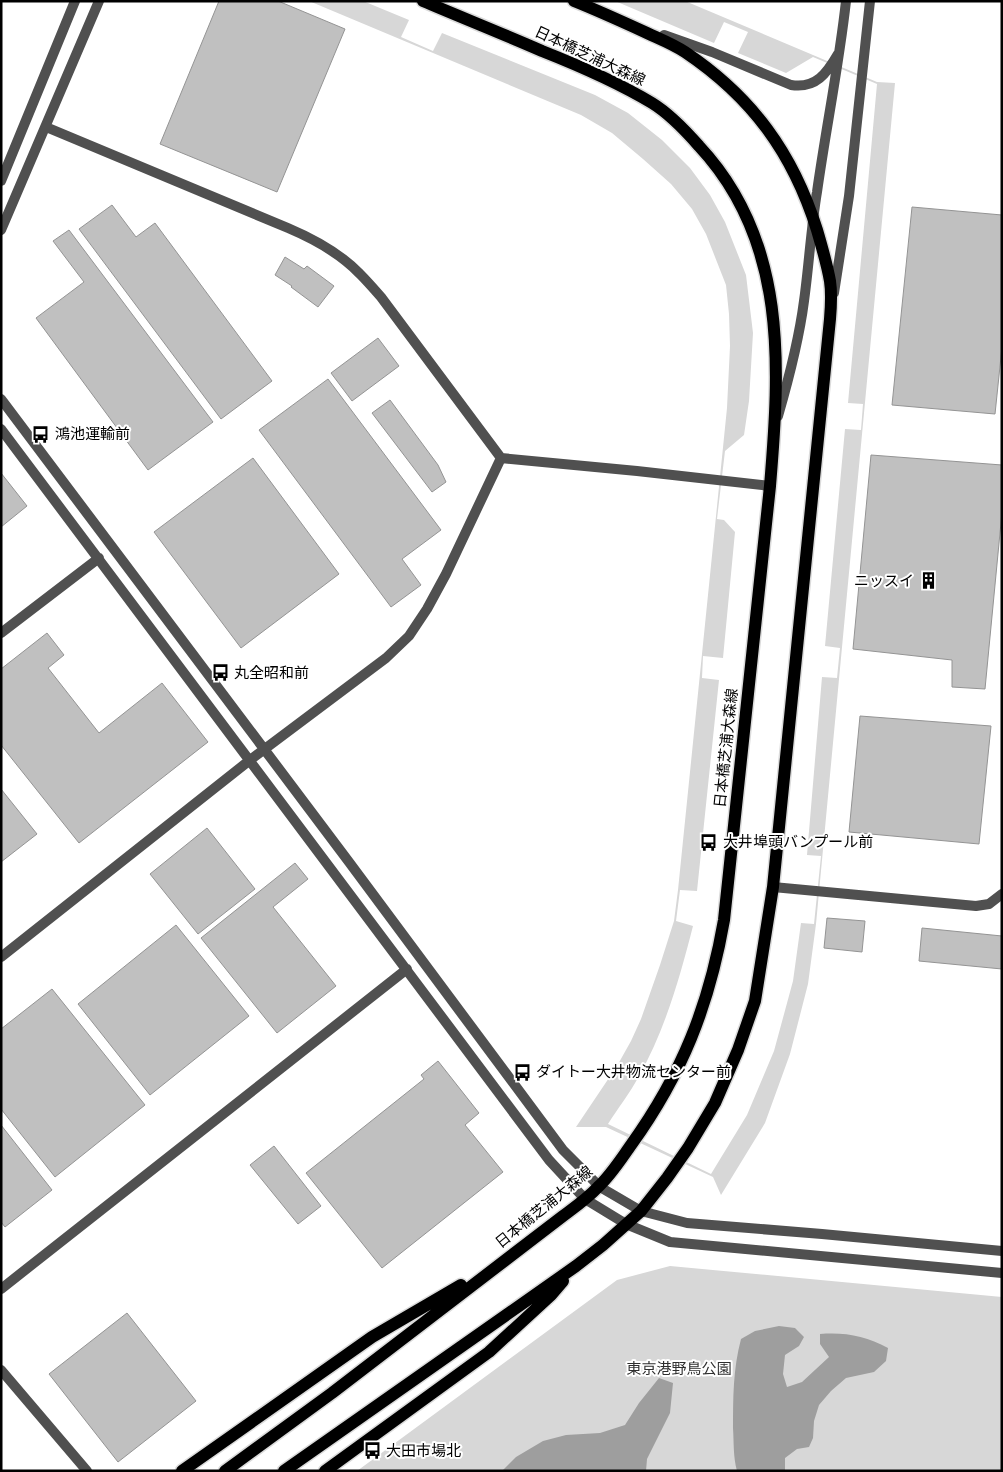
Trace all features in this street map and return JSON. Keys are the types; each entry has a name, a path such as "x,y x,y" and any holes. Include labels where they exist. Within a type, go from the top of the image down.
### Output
{"main road":[{"name":"日本橋芝浦大森線","path":"225,1471 332,1393 600,1186 651,1117 676,1073 695,1031 718,955 725,906 776,424 777,364 775,327 772,297 766,272 750,225 730,184 710,158 674,121 654,104 622,86 583,68 424,1"},
{"path":"284,1471 576,1266 603,1245 641,1210 688,1148 715,1103 738,1050 755,1001 773,887 830,319 830,281 813,218 787,159 763,123 737,94 718,76 682,50 574,1"},
{"path":"182,1471 372,1337 504,1260"},
{"path":"325,1471 489,1352 551,1295 576,1266"}],"street":[{"path":"1,181 75,1"},
{"path":"1,230 98,1"},
{"path":"776,424 792,367 804,302 813,218 841,48 846,1"},
{"path":"830,319 849,196 870,1"},
{"path":"611,17 712,52 800,87 818,80 828,71 841,48"},
{"path":"46,127 312,238 336,254 359,273 381,297 501,458 770,486"},
{"path":"1,399 563,1150 600,1186 641,1210 687,1223 1002,1252"},
{"path":"1,429 549,1160 585,1199 626,1224 670,1242 1002,1273"},
{"path":"1,957 250,760 386,658 409,636 427,610 442,581 501,458"},
{"path":"1,633 98,558"},
{"path":"773,887 976,906 989,904 1002,894"},
{"path":"1,1290 407,969"},
{"path":"1,1370 87,1471"}],"green space":[{"path":"309,1 363,1 409,20 401,37 433,51 442,33 595,95 628,113 662,140 690,168 710,195 725,222 746,275 753,333 749,401 744,435 725,451 717,519 724,520 735,532 723,658 703,656 702,678 719,680 697,891 680,890 676,921 693,926 677,984 657,1040 635,1082 608,1124 711,1174 747,1115 774,1051 793,981 801,923 814,924 821,856 807,855 822,677 837,678 840,648 825,646 845,429 861,430 863,404 848,403 877,84 813,57 786,73 738,53 748,32 724,22 714,43 615,1 685,1 877,82 895,83 816,924 808,984 790,1054 765,1123 721,1195 713,1177 606,1127 576,1127 617,1066 631,1041 641,1019 674,921 727,408 730,346 726,285 706,234 692,209 671,184 612,133 581,115"},
{"name":"東京港野鳥公園","path":"670,1266 1002,1297 1002,1471 357,1471 617,1280"}],"shaded area":[{"path":"779,1326 795,1328 804,1337 799,1346 785,1355 783,1374 787,1387 802,1382 829,1357 820,1344 820,1334 847,1334 872,1340 888,1348 886,1361 874,1372 846,1378 831,1391 819,1405 814,1421 813,1438 809,1447 797,1449 785,1458 785,1471 737,1471 734,1450 733,1395 736,1361 741,1339 755,1331"},
{"path":"659,1378 673,1383 670,1413 647,1459 646,1471 502,1471 516,1457 543,1441 566,1435 600,1433 625,1425 639,1403"}],"building":[{"path":"219,1 278,1 345,29 277,192 160,144"},
{"path":"112,205 136,237 155,223 272,381 221,419 79,229"},
{"path":"912,207 1002,215 1002,347 995,414 892,405"},
{"path":"69,230 213,422 148,470 36,318 84,282 53,241"},
{"path":"285,257 304,269 307,266 334,286 318,307 275,275"},
{"path":"378,338 399,366 352,401 331,373"},
{"path":"328,379 441,530 402,559 421,585 391,607 259,430"},
{"path":"390,400 438,465 446,482 432,492 372,413"},
{"name":"ニッスイ","path":"871,455 1002,465 1002,512 985,689 952,687 952,660 853,649"},
{"path":"253,458 339,574 241,648 154,532"},
{"path":"1,473 27,506 1,527"},
{"path":"47,633 64,655 48,668 99,733 162,683 208,742 79,843 1,745 1,669"},
{"path":"860,716 991,726 979,844 849,832"},
{"path":"1,789 37,834 1,862"},
{"path":"207,828 255,889 198,934 150,874"},
{"path":"295,863 308,879 273,907 336,986 277,1033 201,938"},
{"path":"827,918 865,921 862,952 824,948"},
{"path":"176,925 249,1016 150,1095 78,1004"},
{"path":"922,928 1002,936 1002,969 919,961"},
{"path":"52,989 145,1105 55,1177 1,1109 1,1029"},
{"path":"438,1061 479,1113 465,1125 503,1172 382,1268 306,1173 424,1079 421,1075"},
{"path":"1,1125 52,1190 5,1227 1,1222"},
{"path":"274,1146 321,1206 298,1224 250,1165"},
{"path":"127,1313 196,1401 118,1462 49,1374"}],"place":[{"name":"鴻池運輸前","path":"41,434"},
{"name":"ニッスイ","path":"928,581"},
{"name":"丸全昭和前","path":"220,673"},
{"name":"大井埠頭バンプール前","path":"709,842"},
{"name":"ダイトー大井物流センター前","path":"522,1072"},
{"name":"大田市場北","path":"372,1451"}]}
